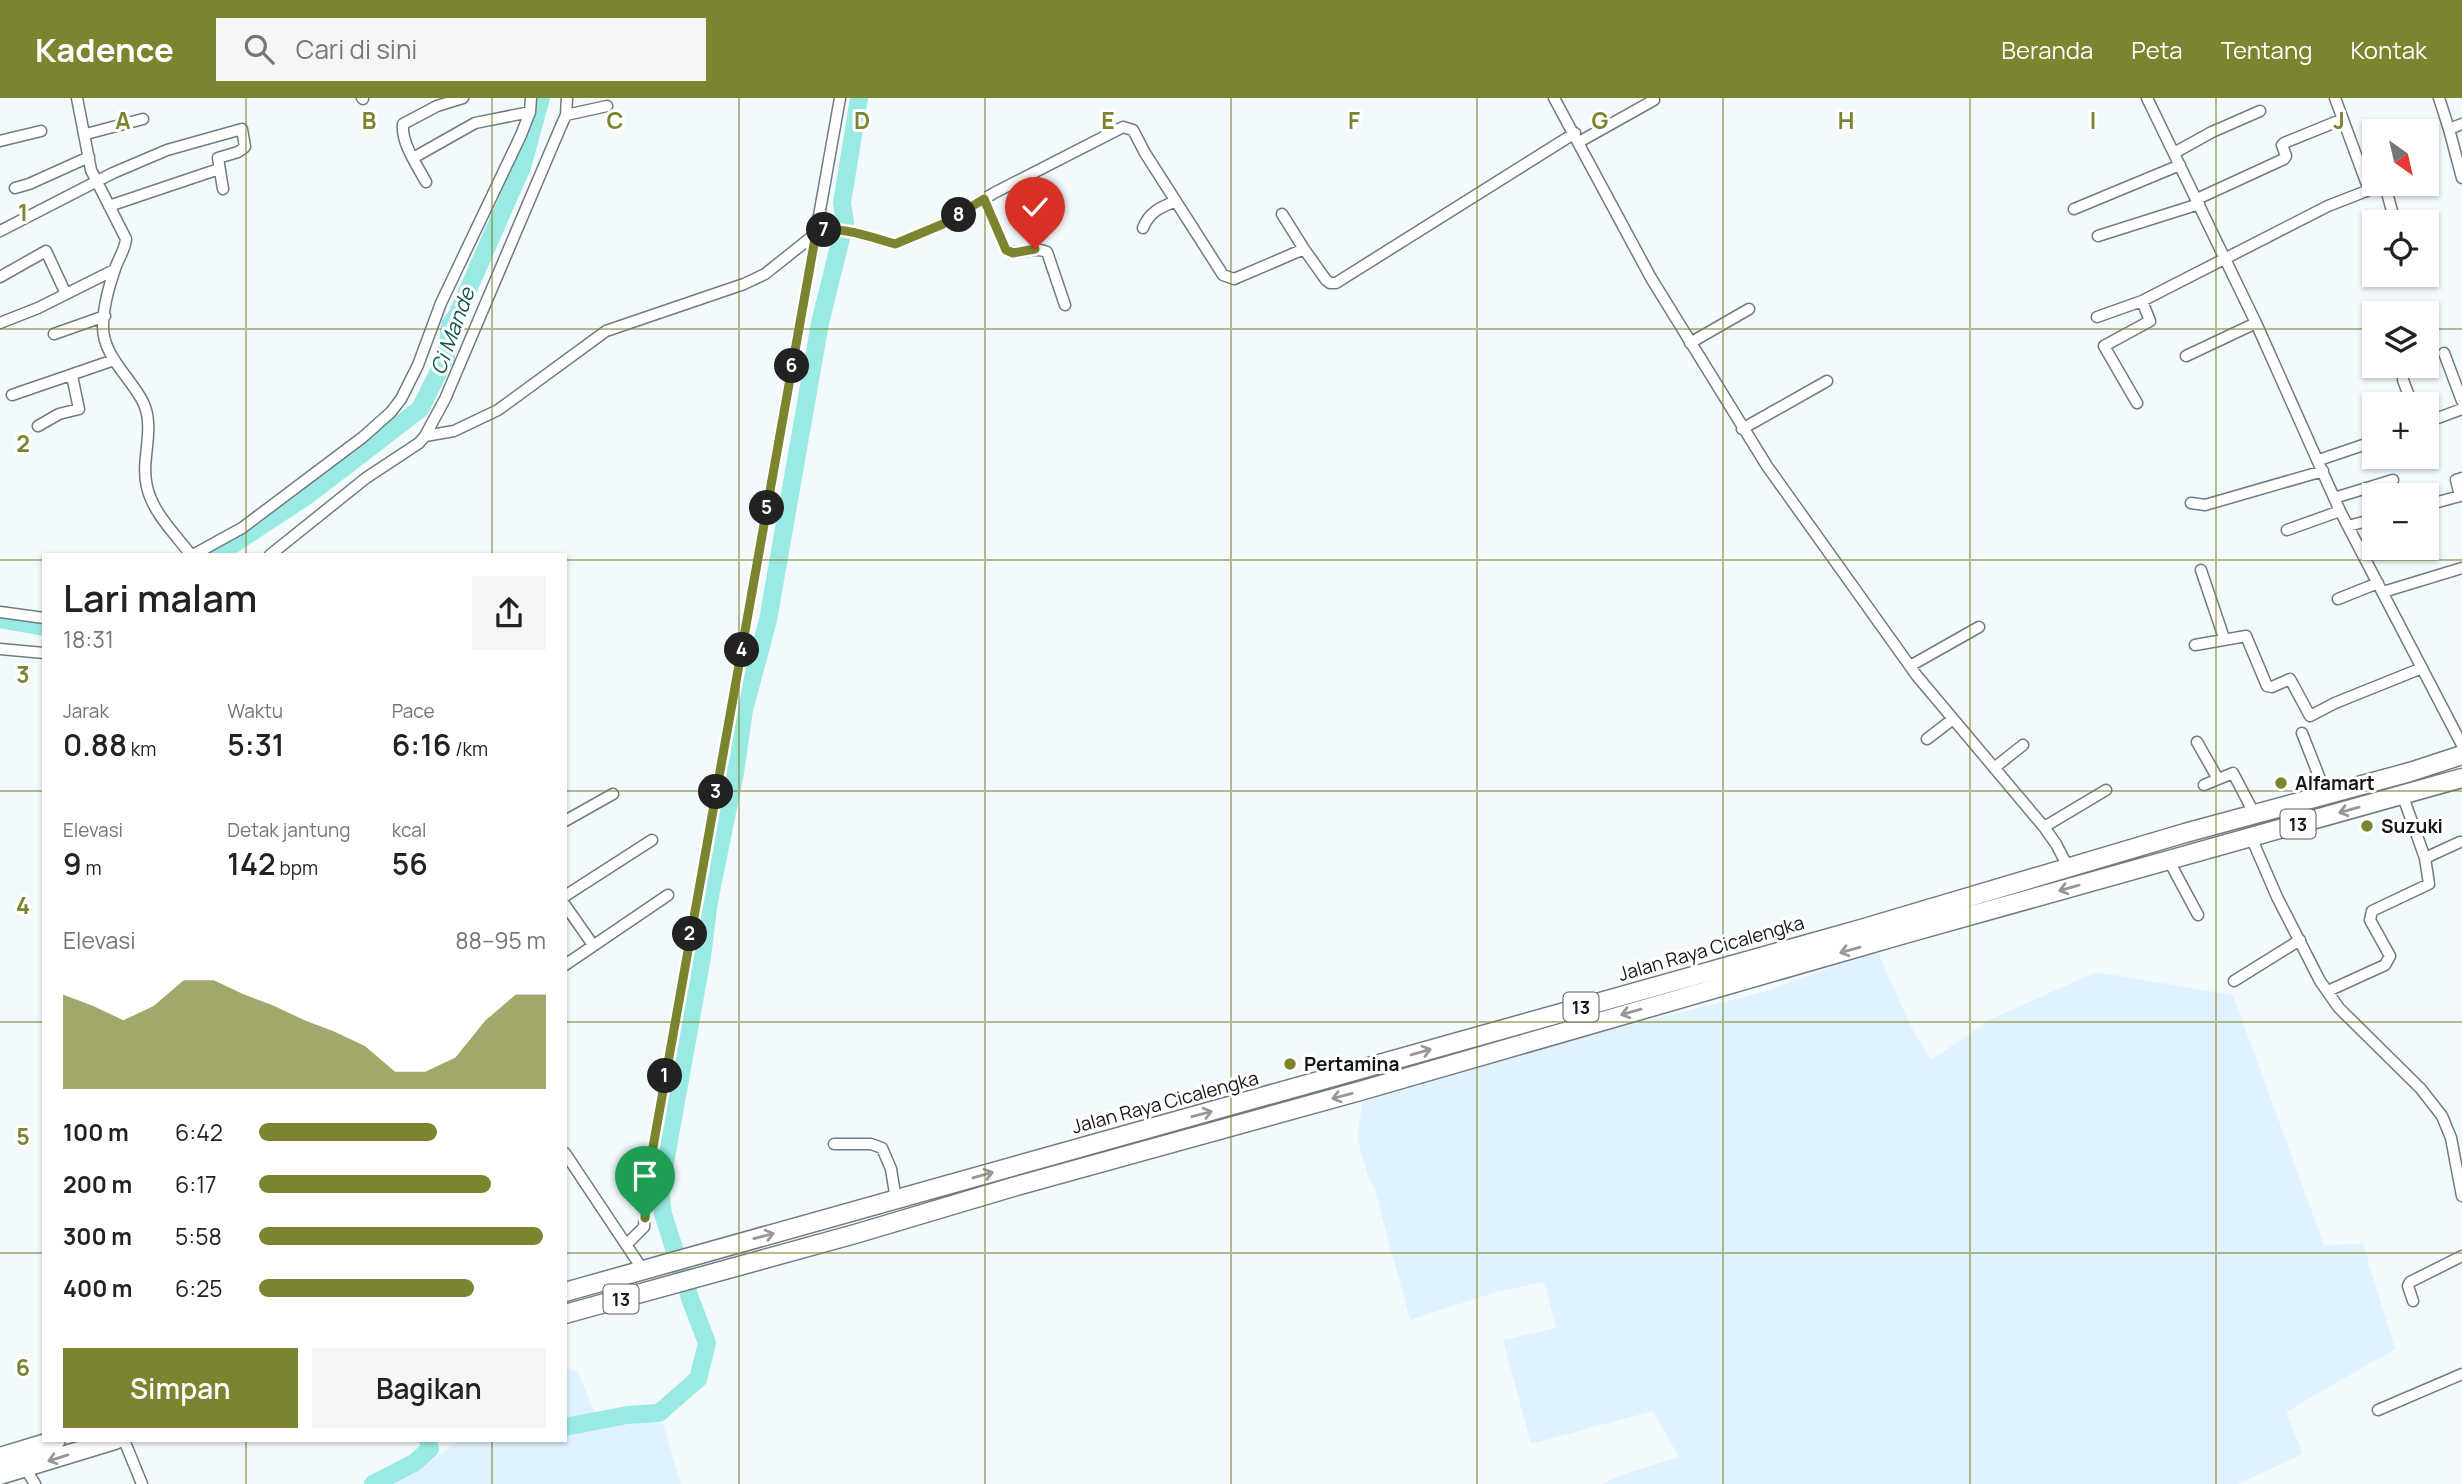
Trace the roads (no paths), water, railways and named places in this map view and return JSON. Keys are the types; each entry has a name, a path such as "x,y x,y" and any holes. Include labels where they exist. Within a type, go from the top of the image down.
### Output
{"highway":[{"name":"Jalan Raya Cicalengka","path":"567,1291 1861,929 2185,833 2462,755"},
{"name":"Jalan Raya Cicalengka","path":"567,1313 2462,778"},
{"path":"2185,833 2190,855"},
{"path":"0,1457 49,1442"},
{"path":"0,1475 109,1442"}],"street":[{"path":"77,98 96,182 126,239 114,270 103,326 104,340 149,415 146,485 151,500 191,553"},
{"path":"425,98 430,110"},
{"path":"426,182 413,158 402,128 405,121 463,98"},
{"path":"196,553 242,528 363,437 391,412 401,399 418,365 441,303 530,112 531,98"},
{"path":"425,436 445,399 566,115 567,98"},
{"path":"626,1245 645,1225 646,1190 652,1150 820,231 840,98"},
{"path":"1554,98 1619,222 1742,429 1910,666 2044,827 2068,867"},
{"path":"2147,98 2256,323 2340,511 2462,745"},
{"path":"2335,98 2362,171"},
{"path":"2439,98 2461,172"},
{"path":"1282,215 1326,280 1336,284 1577,138 1654,100"},
{"path":"566,115 607,106"},
{"path":"2174,153 2212,132 2260,111"},
{"path":"413,158 475,123 530,112"},
{"path":"86,134 143,119"},
{"path":"2098,236 2198,202 2284,159 2284,143 2343,119"},
{"path":"2449,129 2462,124"},
{"path":"272,553 366,478 425,436 454,431 498,410 606,331 744,284 765,274 820,231 868,235 895,244 943,224 984,199 1123,127 1129,127 1223,275 1234,279 1304,249"},
{"path":"0,231 96,182 167,150 242,129 245,147 218,158 223,189"},
{"path":"0,141 41,131"},
{"path":"15,188 89,157"},
{"path":"2074,209 2180,165"},
{"path":"109,206 219,169"},
{"path":"2097,317 2142,301 2224,257 2328,206 2362,193"},
{"path":"984,199 1006,250 1013,253 1035,249 1047,252 1065,305"},
{"path":"1143,228 1149,216 1158,208 1176,201"},
{"path":"0,276 46,251 66,294"},
{"path":"0,323 38,308 114,270"},
{"path":"2137,403 2104,346 2150,321 2142,301"},
{"path":"1690,343 1749,310"},
{"path":"54,334 105,316"},
{"path":"2186,356 2256,323"},
{"path":"2444,353 2462,401"},
{"path":"12,396 114,360"},
{"path":"38,426 60,414 79,409 72,376"},
{"path":"2403,380 2408,392"},
{"path":"1742,429 1827,381"},
{"path":"2439,418 2462,409"},
{"path":"2319,460 2362,445"},
{"path":"2191,503 2205,505 2323,471"},
{"path":"2439,502 2460,496 2456,480 2462,478"},
{"path":"2334,498 2393,480"},
{"path":"2287,530 2340,511"},
{"path":"2348,526 2362,522"},
{"path":"2338,599 2462,568"},
{"path":"2201,570 2224,638"},
{"path":"0,612 42,618"},
{"path":"1910,666 1979,627"},
{"path":"2195,645 2246,636 2267,686 2272,687 2290,679 2310,716 2335,703 2422,668"},
{"path":"0,649 42,653"},
{"path":"1927,739 1953,719"},
{"path":"2302,733 2326,794"},
{"path":"2197,742 2218,779"},
{"path":"1994,768 2023,745"},
{"path":"2204,785 2233,773 2255,815"},
{"path":"2044,827 2106,790"},
{"path":"567,820 613,794"},
{"path":"2328,991 2389,961 2390,956 2370,920 2372,911 2426,887 2429,881 2425,858 2402,794"},
{"path":"2250,837 2300,940 2339,1008 2421,1089 2442,1116 2451,1138 2462,1196"},
{"path":"567,895 652,840"},
{"path":"2425,858 2460,842"},
{"path":"2169,861 2198,915"},
{"path":"567,964 668,895"},
{"path":"567,908 593,945"},
{"path":"2234,981 2300,940"},
{"path":"834,1144 871,1144 882,1149 891,1169 896,1200"},
{"path":"567,1156 643,1270"},
{"path":"2413,1301 2408,1286 2410,1282 2462,1256"},
{"path":"2378,1410 2462,1374"},
{"path":"125,1442 142,1484"},
{"path":"25,1468 35,1484"}],"waterway":[{"name":"Ci Mande","path":"220,553 308,495 420,409 446,357 450,325 457,315 522,167 541,98"},
{"path":"567,1427 627,1415 659,1413 698,1379 707,1343 663,1214 660,1191 744,710 768,620 820,323 845,222 842,203 859,98"},
{"name":"Ci Mande","path":"0,619 42,627"},
{"path":"373,1484 414,1463 430,1449 428,1442"}],"place":[{"name":"Alfamart","path":"2281,783"},
{"name":"Suzuki","path":"2367,826"},
{"name":"Pertamina","path":"1290,1064"}]}
